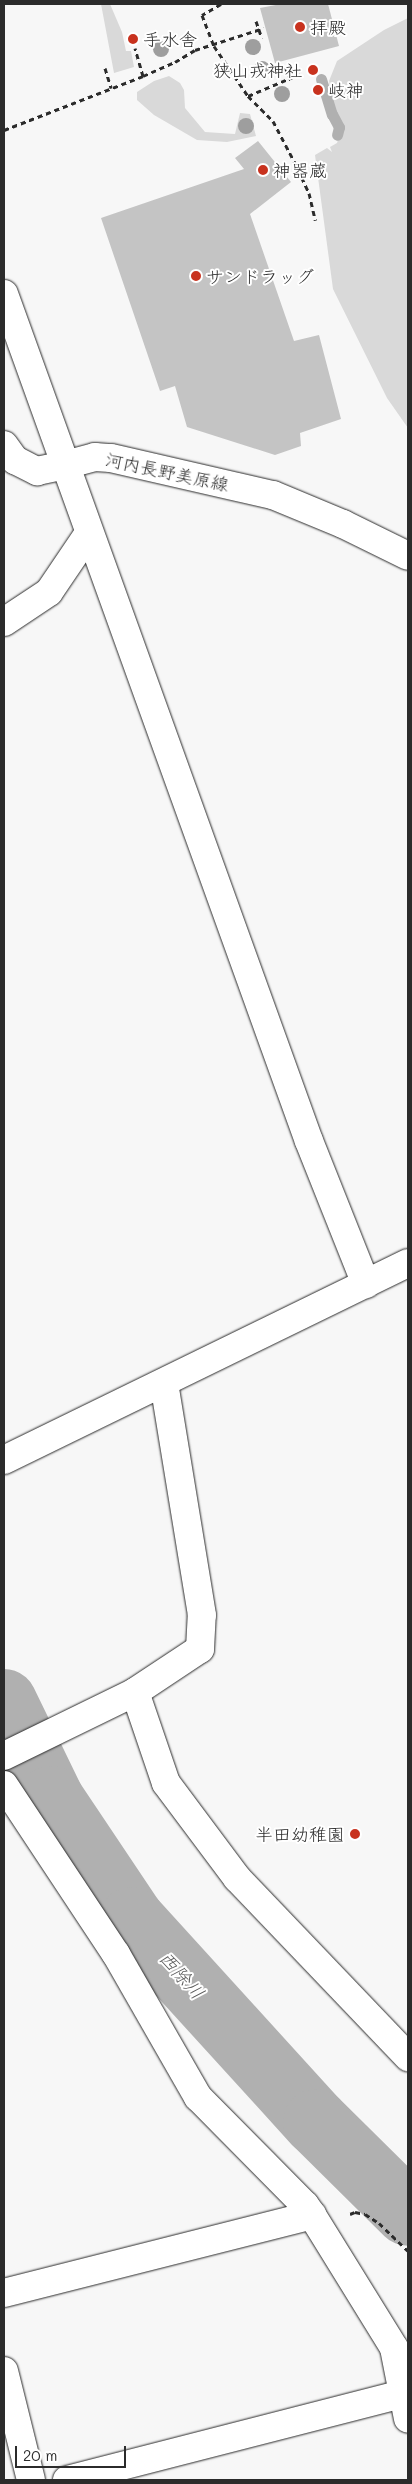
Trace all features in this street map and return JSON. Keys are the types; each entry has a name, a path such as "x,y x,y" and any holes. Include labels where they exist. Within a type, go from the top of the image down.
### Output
{"street":[{"path":"4,294 309,1141 366,1284"},
{"name":"河内長野美原線","path":"4,445 15,460 37,471 79,460 111,458 273,495 359,531 408,556"},
{"path":"4,622 49,592 90,533"},
{"path":"4,1460 408,1263"},
{"path":"9,1754 123,1698 200,1650 202,1614 164,1382"},
{"path":"123,1698 166,1783 237,1878 408,2057"},
{"path":"4,1785 116,1954 198,2098 306,2205 394,2348 406,2406 67,2480"},
{"path":"4,2293 317,2224"},
{"path":"4,2371 31,2480"}],"path":[{"path":"221,4 202,15 214,46 248,96 273,121 310,193 315,220"},
{"path":"256,21 262,38"},
{"path":"4,130 143,76 175,62 195,50 214,46 264,28"},
{"path":"136,48 143,76"},
{"path":"285,67 292,83"},
{"path":"105,68 111,88"},
{"path":"248,96 300,74"},
{"path":"317,2224 355,2212 364,2214 379,2223 408,2251"}],"shaded area":[{"path":"101,4 110,4 122,32 126,51 131,51 134,67 114,73"},
{"path":"408,18 408,428 387,398 333,289 315,155 327,148 332,152 330,147 337,143 342,127 335,114 329,81 337,61 384,30"},
{"path":"169,76 180,83 184,90 185,108 205,132 235,134 240,113 250,114 256,136 227,142 197,140 154,115 137,100 137,92 154,81"}],"building":[{"name":"拝殿","path":"281,4 328,4 339,46 275,63 260,8"},
{"name":"サンドラッグ","path":"258,141 291,182 250,214 294,341 319,335 341,419 300,433 301,446 275,455 187,427 175,386 160,391 101,218 244,169 235,158"}],"waterway":[{"path":"321,79 332,114 339,127 337,135"},
{"name":"西除川","path":"4,1702 51,1799 132,1920 316,2122 408,2213"}],"place":[{"name":"拝殿","path":"300,27"},
{"name":"手水舎","path":"133,39"},
{"name":"狭山戎神社","path":"313,70"},
{"name":"岐神","path":"318,90"},
{"name":"神器蔵","path":"263,170"},
{"name":"サンドラッグ","path":"196,276"},
{"name":"半田幼稚園","path":"355,1834"}]}
